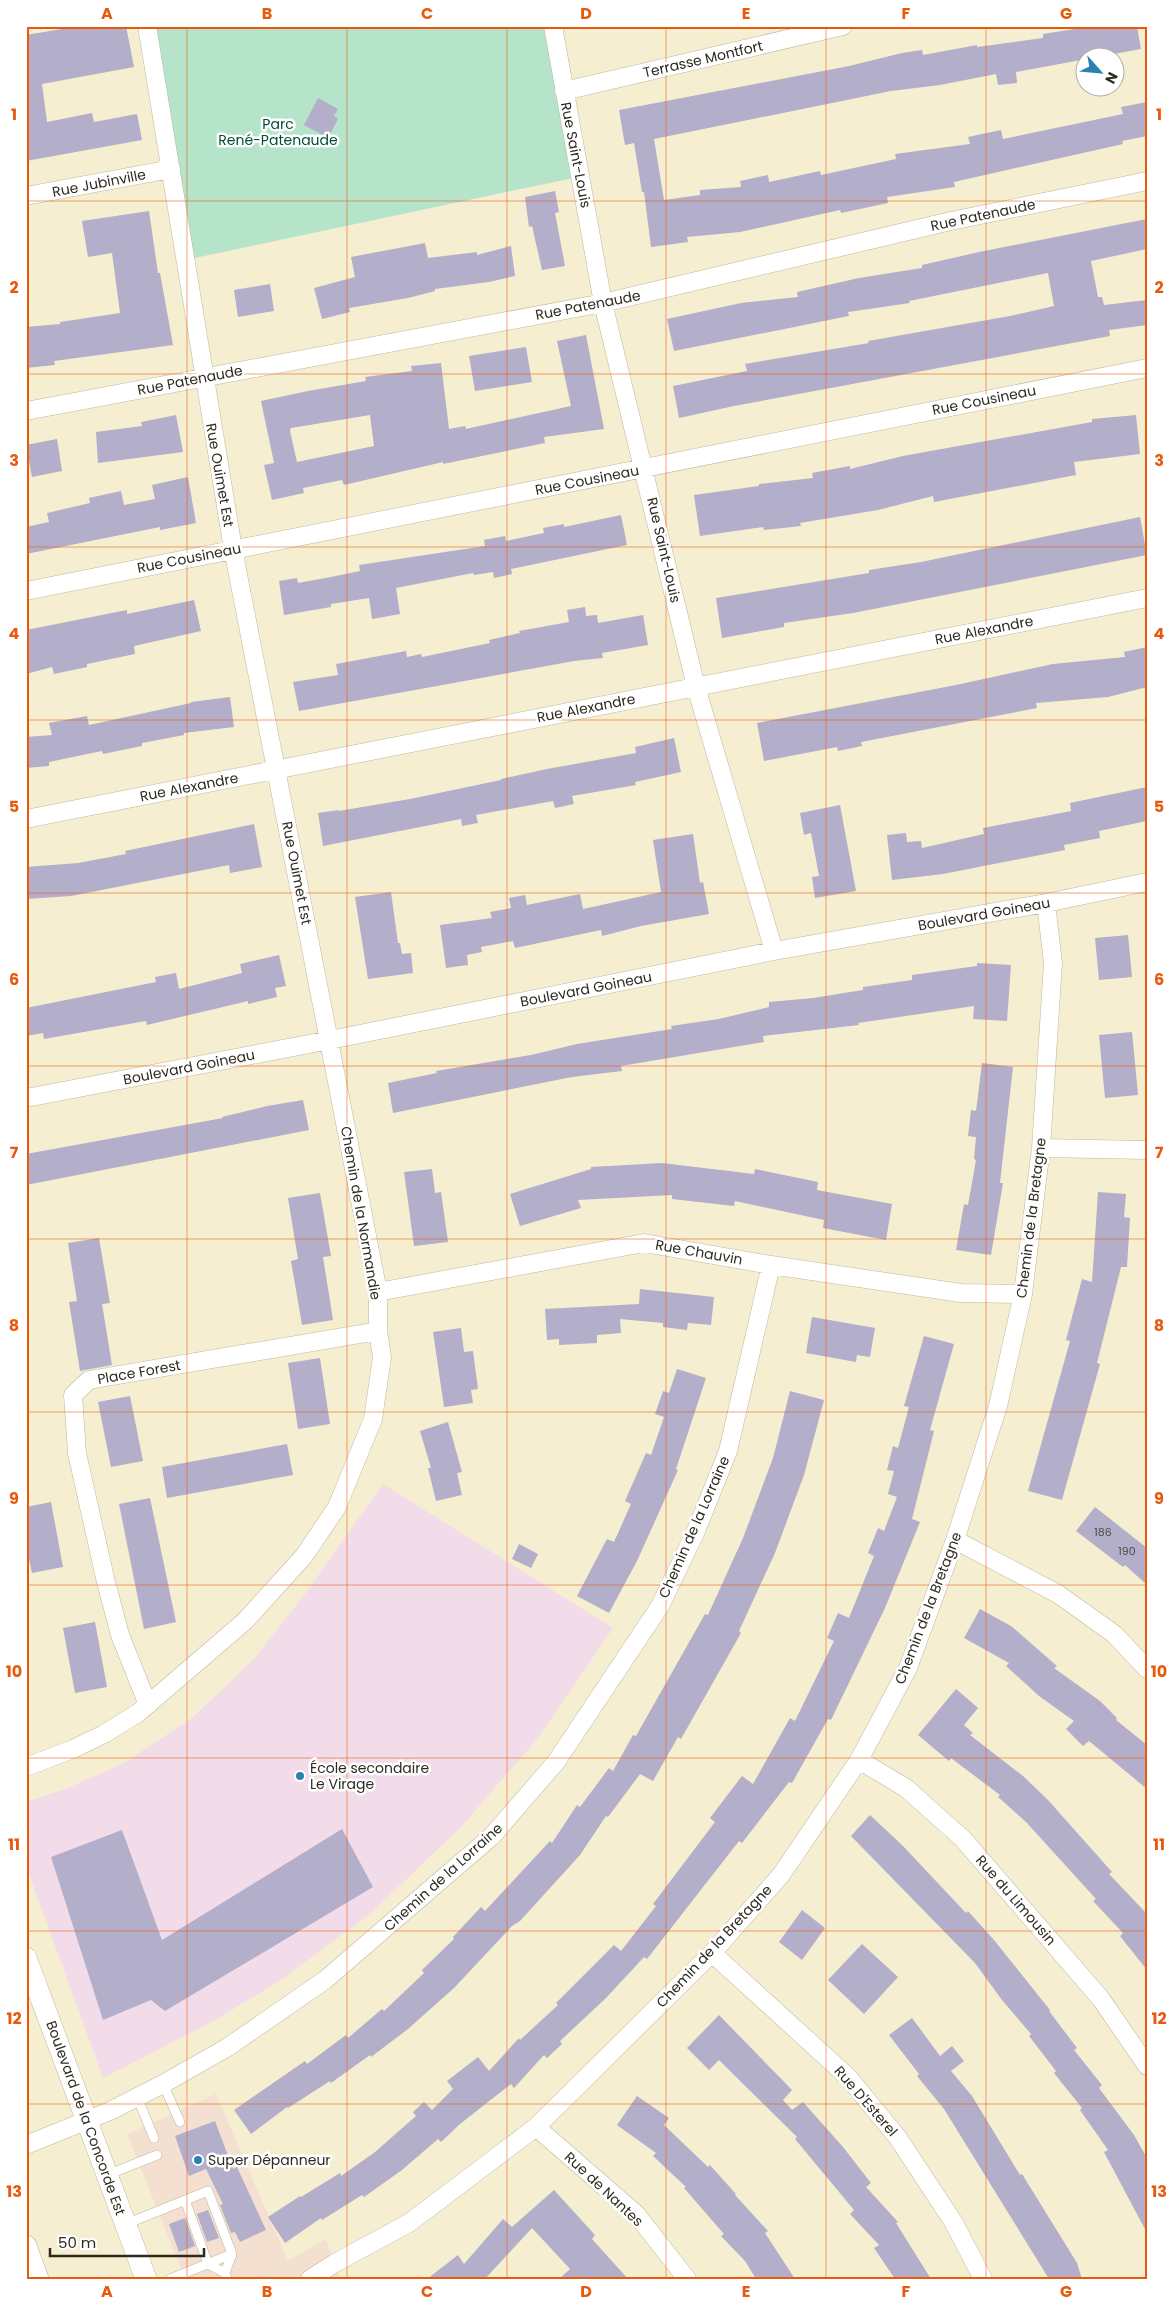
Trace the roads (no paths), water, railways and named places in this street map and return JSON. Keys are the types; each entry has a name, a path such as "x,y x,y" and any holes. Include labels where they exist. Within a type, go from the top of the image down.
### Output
{"street":[{"name":"Rue Ouimet Est","path":"147,26 203,377 233,549 330,1040"},
{"name":"Rue Saint-Louis","path":"553,26 603,303 696,687 774,951"},
{"name":"Terrasse Montfort","path":"564,91 842,26"},
{"name":"Rue Jubinville","path":"26,196 171,169"},
{"name":"Rue Patenaude","path":"26,411 603,303 952,221 1147,181"},
{"name":"Rue Cousineau","path":"26,591 1147,368"},
{"name":"Rue Alexandre","path":"26,819 1147,598"},
{"name":"Boulevard Goineau","path":"26,1098 330,1040 774,951 1046,903 1147,882"},
{"name":"Chemin de la Bretagne","path":"310,2279 335,2263 409,2223 536,2127 712,1953 781,1875 859,1760 908,1668 955,1540 998,1406 1023,1294 1042,1148 1053,963 1046,903"},
{"name":"Chemin de la Normandie","path":"26,1768 104,1734 148,1704 245,1622 304,1556 337,1507 373,1419 382,1357 378,1331 378,1292 330,1040"},
{"path":"1042,1148 1147,1150"},
{"name":"Rue Chauvin","path":"378,1292 644,1243 771,1265 961,1293 1023,1294"},
{"name":"Chemin de la Lorraine","path":"26,2145 87,2120 163,2084 228,2047 325,1980 492,1836 556,1762 660,1606 696,1531 728,1451 771,1265"},
{"name":"Place Forest","path":"148,1704 120,1635 105,1578 77,1453 73,1395 89,1380 378,1331"},
{"path":"955,1540 1058,1594 1114,1634 1147,1669"},
{"name":"Rue du Limousin","path":"859,1760 906,1788 963,1839 1101,1999 1147,2066"},
{"name":"Rue D'Esterel","path":"712,1953 848,2077 898,2138 954,2223 983,2279"},
{"name":"Boulevard de la Concorde Est","path":"26,1958 146,2279"},
{"name":"Rue de Nantes","path":"536,2127 636,2214 687,2279"}],"lane":[{"path":"163,2084 180,2122"},
{"path":"137,2097 154,2138"},
{"path":"107,2174 157,2155"},
{"path":"126,2224 185,2200 208,2191 232,2254 226,2276 208,2264 185,2200"},
{"path":"170,2279 232,2254"}],"place":[{"name":"École secondaire Le Virage","path":"300,1776"},
{"name":"Super Dépanneur","path":"198,2160"}],"park label":[{"name":"Parc René-Patenaude","path":"278,132"}]}
